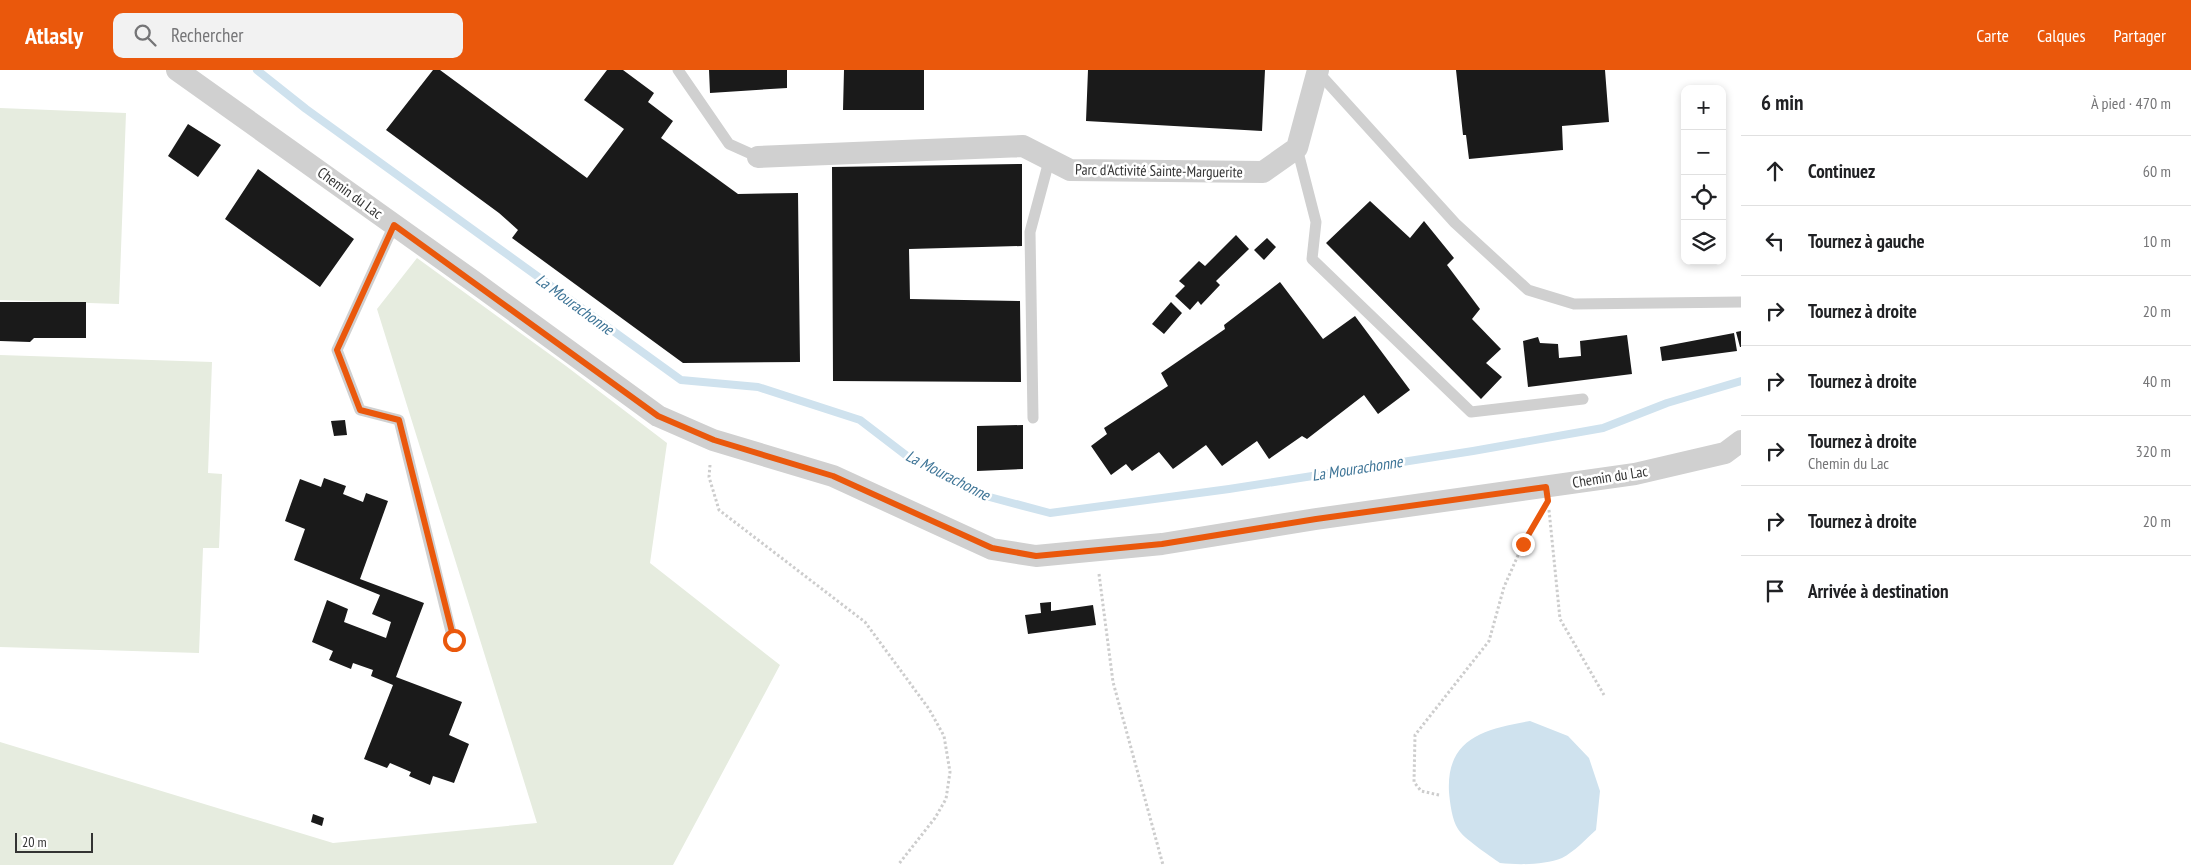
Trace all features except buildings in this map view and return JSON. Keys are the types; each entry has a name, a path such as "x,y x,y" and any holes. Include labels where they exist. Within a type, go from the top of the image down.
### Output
{"street":[{"name":"Chemin du Lac","path":"177,70 658,416 714,440 833,476 992,548 1036,556 1096,551 1162,544 1316,519 1547,494 1725,453 1741,441"},
{"path":"1296,148 1318,71"},
{"name":"Parc d'Activité Sainte-Marguerite","path":"758,156 1023,146 1049,161 1070,170 1263,172 1296,148"}],"lane":[{"path":"678,70 729,144 758,156"},
{"path":"1318,71 1455,223 1528,290 1574,304 1741,302"},
{"path":"1296,148 1316,222 1312,259 1471,412 1583,400"},
{"path":"1033,418 1030,232 1049,161"},
{"path":"394,225 337,350 360,410 399,420 454,640"}],"path":[{"path":"714,440 709,477 719,510 865,622 929,709 944,736 950,772 946,798 935,818 898,865"},
{"path":"1547,494 1560,619 1604,694"},
{"path":"1439,795 1421,791 1414,782 1415,735 1489,641 1504,587 1547,494"},
{"path":"1096,551 1113,682 1163,865"}],"shaded area":[{"path":"0,108 126,113 119,304 0,300"},
{"path":"417,258 566,366 667,443 650,563 780,665 673,865 0,865 0,742 333,843 537,823 377,309"},
{"path":"0,355 212,362 208,473 222,474 219,548 203,548 199,653 0,647"}],"water":[{"path":"1530,721 1568,736 1589,758 1600,791 1596,830 1562,858 1531,864 1500,863 1471,842 1458,829 1451,806 1449,792 1450,774 1454,759 1461,748 1471,739 1498,728"}],"waterway":[{"name":"La Mourachonne","path":"257,70 306,109 681,380 758,387 860,420 907,456 982,495 1050,513 1229,489 1473,451 1603,428 1667,403 1741,381"}],"route":[{"path":"454,640 399,420 360,410 337,350 394,225 658,416 714,440 833,476 992,548 1036,556 1162,544 1316,519 1546,487 1548,501 1523,544"}]}
